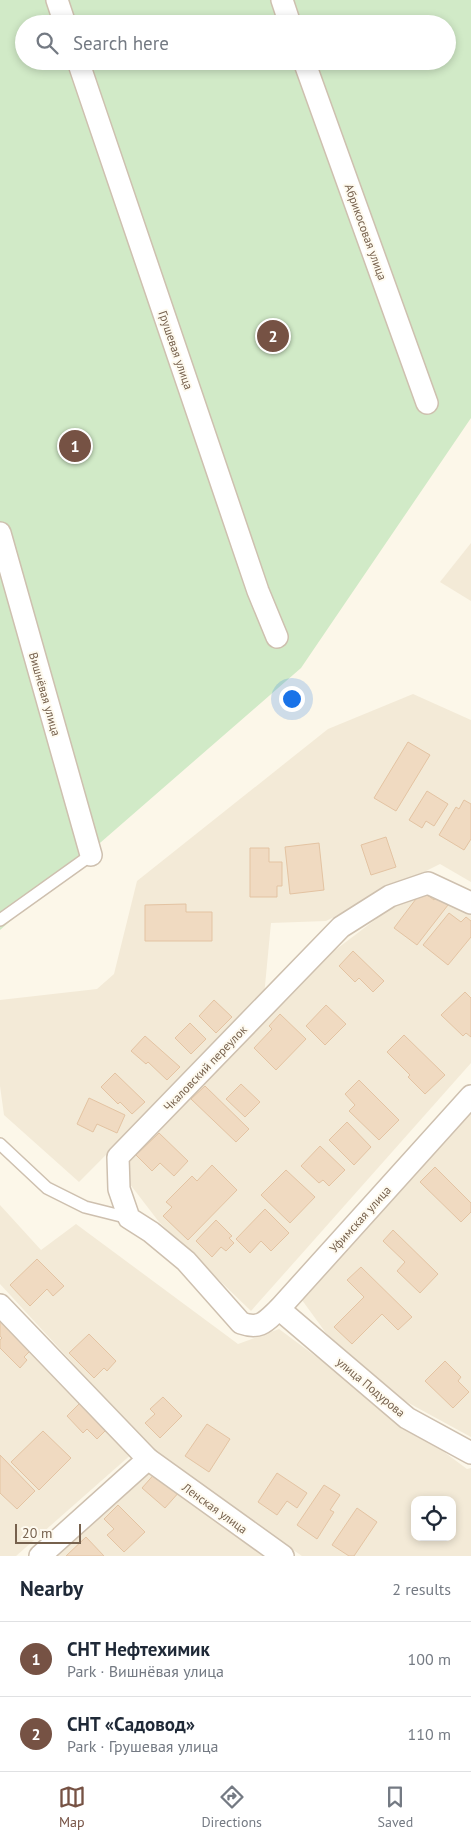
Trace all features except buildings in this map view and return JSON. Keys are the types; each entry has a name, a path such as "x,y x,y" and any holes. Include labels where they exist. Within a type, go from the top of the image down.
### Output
{"street":[{"path":"57,0 62,15"},
{"path":"282,0 287,15"},
{"name":"Грушевая улица","path":"81,70 258,591 277,638"},
{"name":"Абрикосовая улица","path":"307,70 427,403"},
{"name":"Вишнёвая улица","path":"0,533 91,855"},
{"name":"Чкаловский переулок","path":"129,1218 119,1189 118,1157 341,927 390,896 428,883 471,903"},
{"name":"Уфимская улица","path":"129,1218 151,1232 186,1261 241,1323 251,1327 262,1324 279,1309 471,1096"},
{"name":"Ленская улица","path":"0,1305 148,1459 283,1556"},
{"name":"улица Подурова","path":"279,1309 407,1418 471,1453"},
{"path":"40,1556 148,1459"}],"lane":[{"path":"0,920 91,855"},
{"path":"0,1144 47,1188 85,1208 129,1218"}],"shaded area":[{"path":"471,543 471,601 440,582"},
{"path":"413,694 471,720 471,882 440,864 326,921 271,923 264,996 79,1182 4,1115 0,1086 0,1000 97,989 114,974 137,881 328,729"},
{"path":"432,887 471,911 471,1063 251,1311 159,1222 126,1179 128,1157 330,954 413,891"},
{"path":"471,1109 471,1437 394,1395 326,1333 302,1300"},
{"path":"0,1205 41,1250 76,1224 238,1344 279,1329 467,1469 471,1468 471,1556 302,1556 162,1460 0,1284"},
{"path":"0,1309 134,1452 16,1556 0,1556"},
{"path":"151,1465 276,1556 52,1556"}],"green space":[{"path":"0,0 471,0 471,418 301,668 0,930"}],"place":[{"name":"СНТ «Садовод»","path":"273,336"},
{"name":"СНТ Нефтехимик","path":"75,446"}]}
